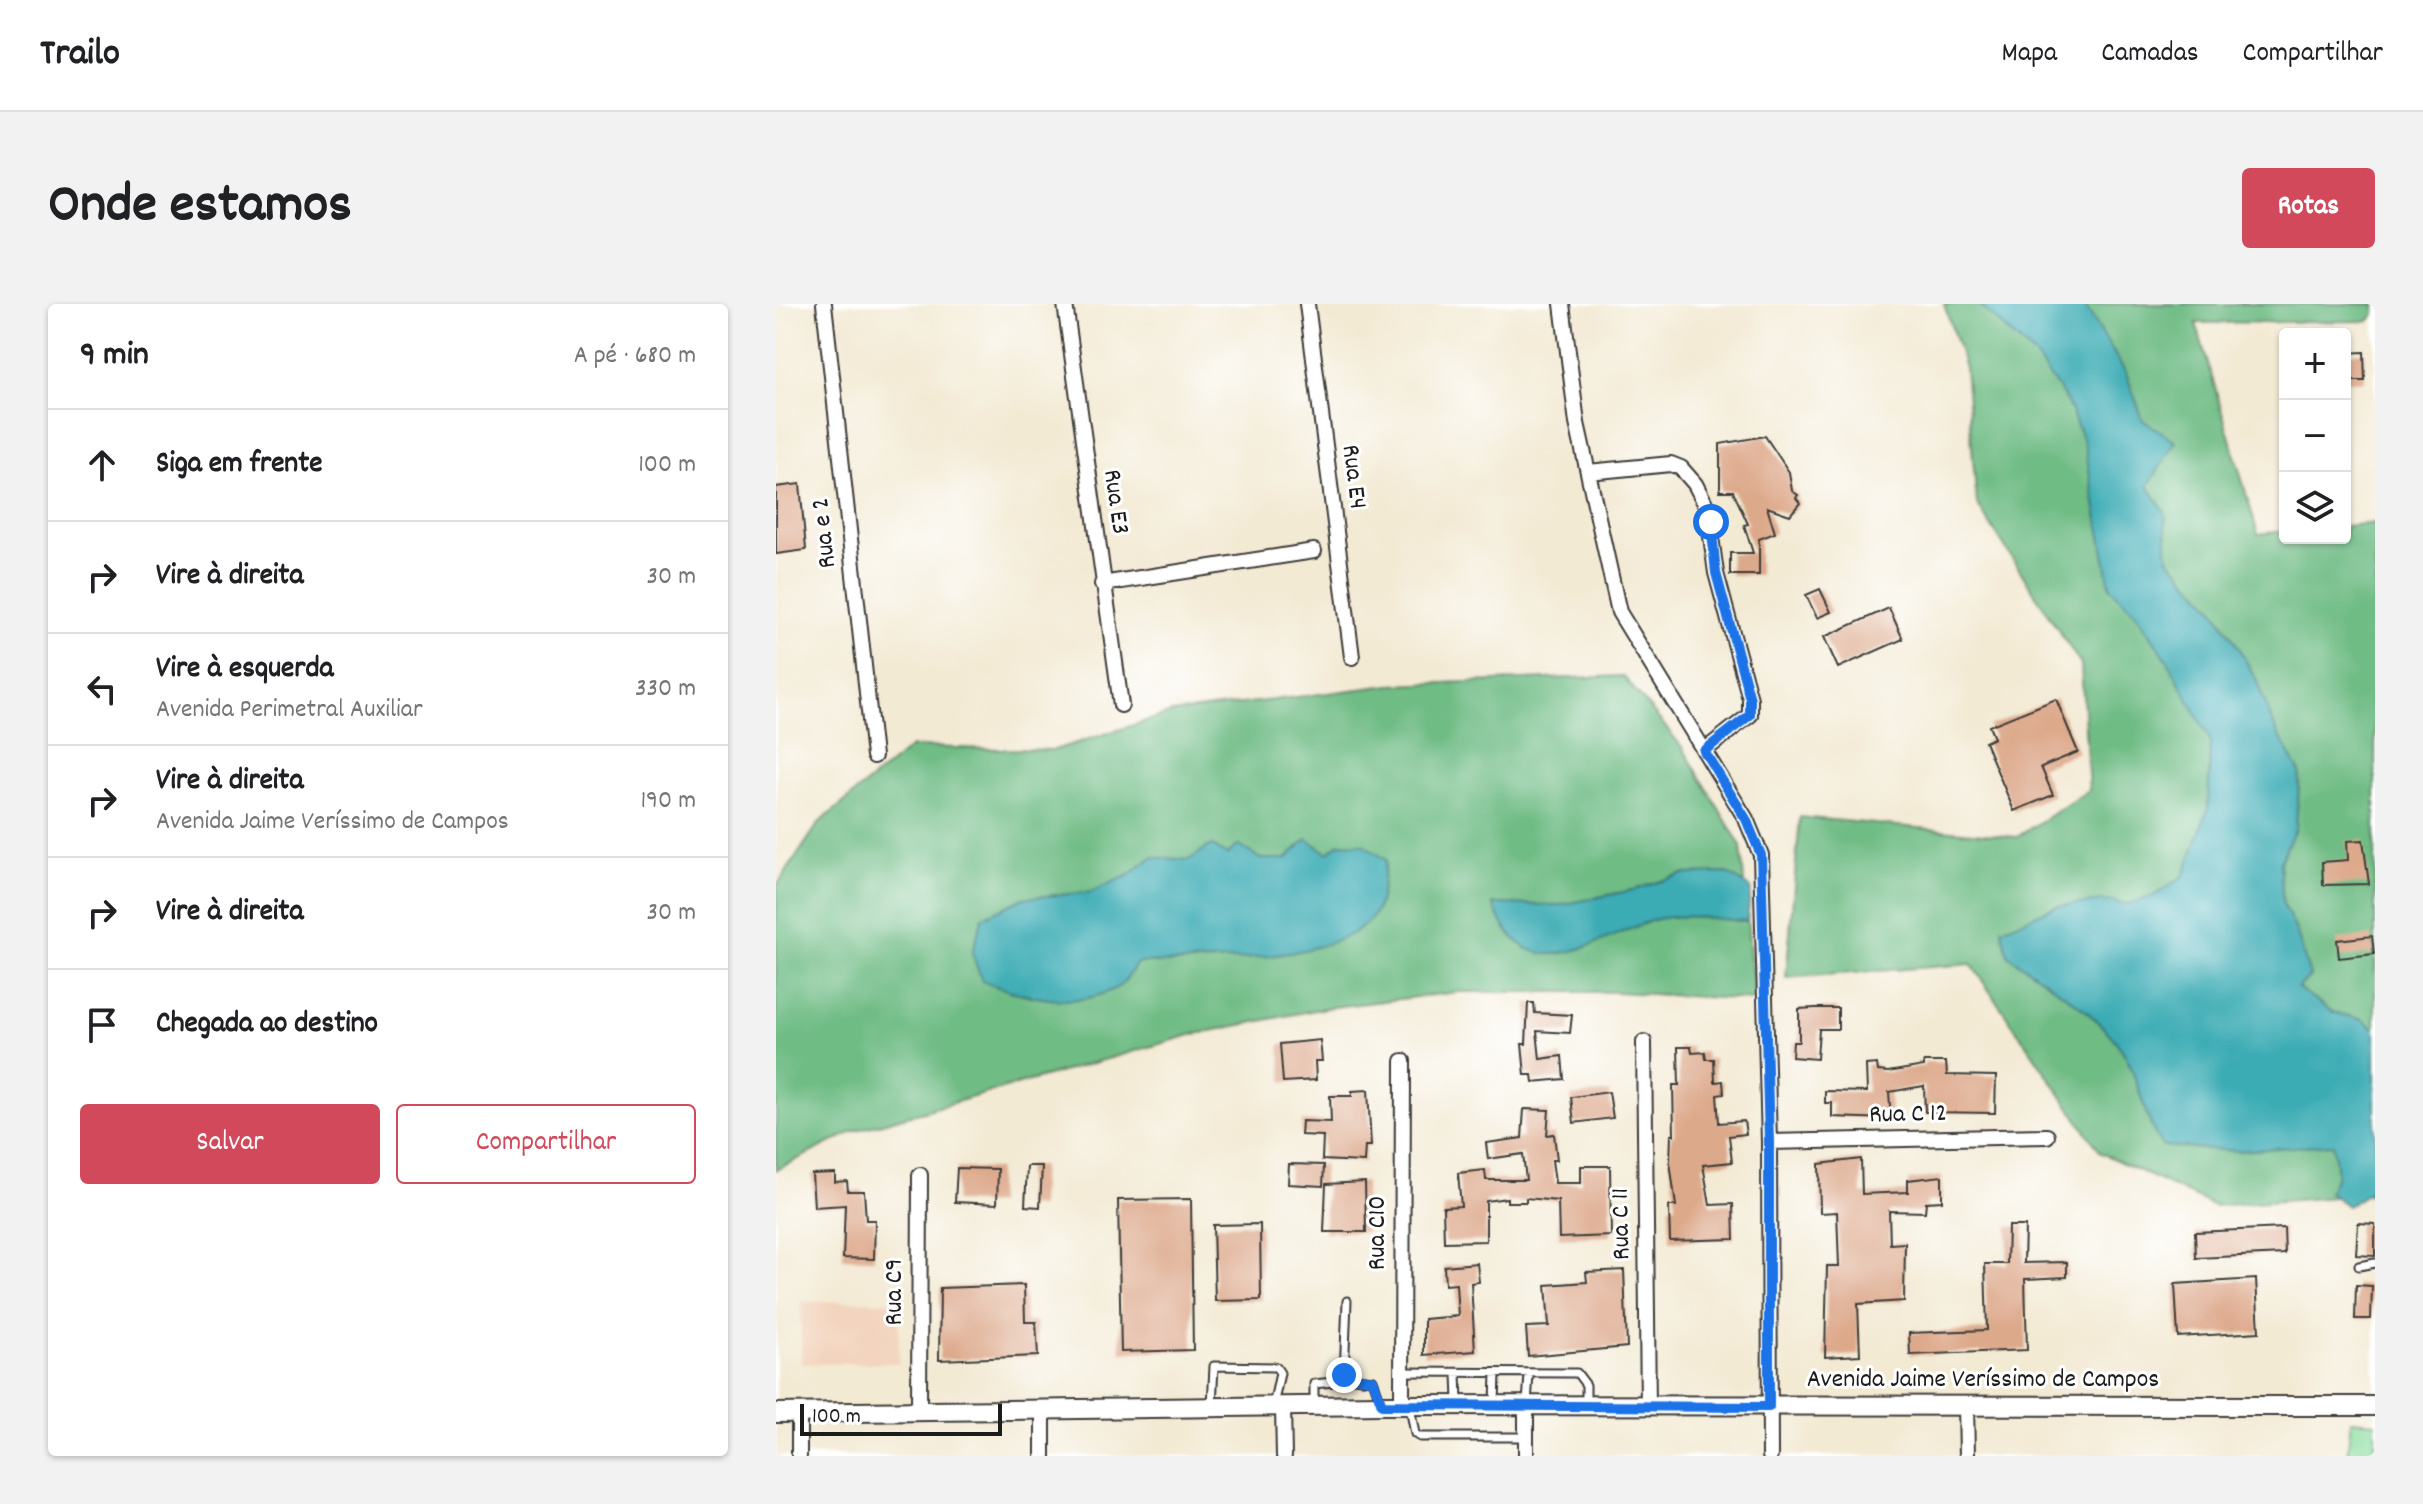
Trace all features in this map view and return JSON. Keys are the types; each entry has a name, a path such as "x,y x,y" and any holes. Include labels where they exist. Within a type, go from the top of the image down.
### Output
{"street":[{"name":"Rua e 2","path":"824,304 874,756"},
{"name":"Rua E3","path":"1065,304 1121,705"},
{"name":"Rua E4","path":"1307,304 1352,657"},
{"path":"1562,304 1577,423 1619,612 1746,819 1761,855 1769,1142 1770,1456"},
{"path":"1588,472 1671,464 1681,468 1695,484 1707,507 1716,573 1750,699 1750,715 1704,751"},
{"path":"1102,584 1314,551"},
{"name":"Rua C 11","path":"1644,1042 1648,1406"},
{"name":"Rua C10","path":"1403,1061 1402,1372 1406,1405"},
{"name":"Rua C 12","path":"1769,1142 2047,1136"},
{"name":"Rua C9","path":"919,1410 920,1175"},
{"path":"1966,1404 1967,1456"},
{"name":"Avenida Jaime Veríssimo de Campos","path":"776,1413 919,1410 1043,1412 1314,1405 2375,1406"},
{"path":"1526,1407 1526,1456"},
{"path":"1278,1408 1284,1456"},
{"path":"1043,1412 1043,1456"},
{"path":"799,1413 799,1456"}],"lane":[{"path":"2359,1266 2375,1263"},
{"path":"1343,1377 1347,1301"},
{"path":"1212,1409 1214,1366 1276,1367 1280,1373 1278,1408"},
{"path":"1402,1372 1577,1373 1586,1385 1586,1406"},
{"path":"1457,1373 1458,1406"},
{"path":"1494,1407 1496,1373"},
{"path":"1526,1407 1529,1374"},
{"path":"1314,1405 1314,1384 1343,1377 1373,1380 1382,1405"},
{"path":"1406,1405 1415,1434 1420,1437 1526,1437"}],"shaded area":[{"path":"899,1301 899,1363 801,1364 801,1302"}],"green space":[{"path":"1944,304 2375,304 2375,314 2369,321 2196,323 2258,534 2279,532 2279,544 2351,544 2351,525 2375,523 2375,1194 2214,1206 2101,1153 1971,964 1786,978 1800,817 2017,837 2089,790 2081,665 1977,504 1965,368"},
{"path":"1623,676 1683,748 1741,846 1754,1000 1616,992 1458,992 1325,1008 1191,1035 854,1131 776,1170 776,887 819,823 911,747 1054,750 1172,713 1390,685"},
{"path":"2351,1420 2375,1422 2375,1456 2347,1456"}],"water":[{"path":"1978,304 2084,304 2126,373 2143,420 2176,441 2148,486 2165,512 2168,558 2213,607 2237,645 2256,679 2274,726 2300,772 2296,827 2280,862 2283,904 2296,930 2310,976 2298,988 2333,1012 2364,1020 2375,1029 2375,1189 2347,1206 2329,1192 2337,1173 2333,1144 2239,1151 2162,1146 2151,1125 2128,1061 2106,1030 2074,1002 2008,955 2002,929 2056,906 2105,901 2129,904 2154,896 2184,875 2208,809 2210,740 2168,661 2137,615 2110,587 2084,442 2066,400 2035,356"},
{"path":"1307,839 1328,853 1340,843 1363,844 1386,860 1377,909 1363,927 1338,940 1268,956 1137,963 1118,987 1085,998 1050,999 982,981 972,953 983,917 1024,898 1091,892 1129,875 1152,857 1189,860 1211,845 1227,855 1238,845 1261,859 1286,859"},
{"path":"1727,873 1751,888 1747,921 1665,918 1563,953 1543,953 1524,947 1508,931 1493,904 1561,905 1637,889 1682,874"}],"building":[{"path":"2364,352 2365,381 2351,381 2351,353"},
{"path":"1765,436 1789,472 1792,491 1798,495 1796,498 1800,503 1790,515 1767,507 1775,533 1759,539 1759,575 1730,575 1730,553 1753,553 1744,525 1748,524 1733,491 1720,491 1720,444"},
{"path":"800,484 806,550 776,554 776,487"},
{"path":"1820,589 1831,612 1817,618 1806,595"},
{"path":"1889,608 1903,639 1838,668 1824,637"},
{"path":"2056,699 2078,752 2041,767 2053,795 2014,811 1985,742 1994,738 1989,726"},
{"path":"2363,840 2369,884 2323,885 2322,862 2348,860 2347,841"},
{"path":"2372,936 2374,954 2339,958 2337,940"},
{"path":"1528,1003 1534,1003 1535,1013 1572,1015 1570,1033 1537,1031 1540,1059 1562,1056 1564,1079 1533,1082 1532,1075 1525,1075 1522,1044 1526,1044"},
{"path":"1838,1008 1838,1029 1819,1029 1817,1059 1792,1057 1793,1042 1799,1042 1799,1009"},
{"path":"1320,1040 1322,1061 1315,1061 1316,1080 1283,1082 1280,1044"},
{"path":"1678,1047 1691,1047 1692,1053 1705,1052 1706,1059 1714,1059 1715,1082 1723,1081 1724,1094 1717,1095 1719,1123 1744,1121 1746,1134 1729,1136 1732,1162 1703,1165 1710,1205 1733,1204 1734,1239 1670,1241 1669,1206 1676,1206 1670,1162 1671,1135 1674,1135 1673,1085 1679,1085"},
{"path":"1924,1062 1946,1062 1947,1075 1996,1076 1995,1113 1925,1112 1924,1086 1889,1092 1891,1119 1832,1117 1832,1103 1825,1103 1825,1091 1867,1092 1866,1065 1877,1064 1878,1071 1888,1072 1924,1066"},
{"path":"1368,1090 1371,1146 1365,1146 1364,1162 1322,1160 1323,1136 1301,1135 1302,1121 1331,1122 1330,1096 1352,1096 1352,1091"},
{"path":"1609,1092 1613,1118 1574,1123 1571,1097"},
{"path":"1524,1109 1549,1110 1547,1135 1554,1134 1557,1160 1552,1160 1555,1183 1581,1183 1581,1166 1610,1166 1611,1236 1559,1238 1558,1201 1526,1198 1526,1202 1507,1202 1507,1198 1486,1201 1486,1241 1444,1242 1443,1207 1461,1206 1458,1173 1485,1170 1486,1180 1526,1180 1523,1154 1488,1159 1486,1143 1522,1138"},
{"path":"1861,1159 1862,1194 1908,1192 1908,1180 1942,1176 1942,1201 1926,1202 1925,1212 1889,1211 1890,1244 1905,1243 1904,1301 1858,1304 1860,1355 1825,1357 1827,1266 1839,1266 1837,1212 1820,1213 1819,1164"},
{"path":"1289,1164 1324,1165 1323,1186 1288,1184"},
{"path":"1027,1166 1042,1166 1040,1207 1025,1206"},
{"path":"957,1168 998,1169 997,1204 955,1202"},
{"path":"835,1173 835,1182 847,1181 848,1191 864,1191 866,1220 875,1220 874,1259 843,1258 845,1205 814,1207 812,1174"},
{"path":"1365,1182 1366,1232 1324,1232 1326,1184"},
{"path":"1191,1199 1193,1350 1121,1352 1118,1200"},
{"path":"2358,1223 2375,1224 2375,1256 2356,1255"},
{"path":"1260,1224 1261,1300 1215,1301 1213,1225"},
{"path":"2008,1226 2025,1226 2024,1263 2067,1262 2067,1277 2025,1279 2027,1350 1910,1355 1909,1333 1987,1330 1985,1264 2007,1264"},
{"path":"2284,1228 2285,1254 2196,1258 2195,1232"},
{"path":"1477,1263 1479,1282 1471,1283 1475,1351 1424,1355 1424,1319 1458,1316 1456,1284 1445,1285 1444,1266"},
{"path":"1624,1270 1627,1347 1528,1356 1526,1327 1549,1326 1546,1285 1587,1282 1586,1272"},
{"path":"2256,1279 2259,1332 2178,1337 2175,1284"},
{"path":"1024,1285 1025,1322 1036,1322 1038,1356 939,1360 940,1288"},
{"path":"2356,1285 2372,1286 2371,1319 2355,1319"}],"route":[{"path":"1344,1375 1373,1380 1382,1405 1769,1407 1769,1142 1761,855 1746,819 1704,751 1750,715 1750,699 1716,573 1711,522"}]}
